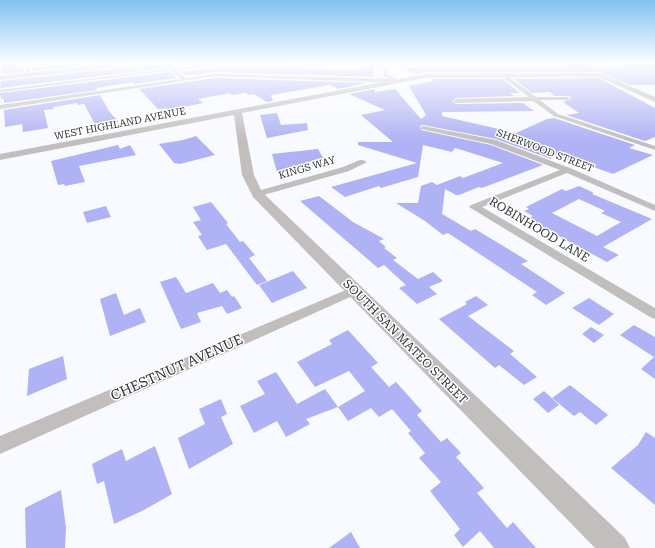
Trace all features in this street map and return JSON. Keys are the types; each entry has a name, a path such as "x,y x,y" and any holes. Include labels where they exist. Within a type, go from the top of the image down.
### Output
{"street":[{"path":"0,107 120,90"},
{"name":"WEST HIGHLAND AVENUE","path":"0,156 353,90"},
{"path":"523,90 556,116 655,148"},
{"name":"WEST HIGHLAND AVENUE","path":"635,90 655,100"},
{"path":"456,101 567,98"},
{"name":"SOUTH SAN MATEO STREET","path":"238,112 248,175 257,194 615,548"},
{"name":"SHERWOOD STREET","path":"423,128 480,138 567,170 655,208"},
{"name":"KINGS WAY","path":"257,194 346,169 363,162"},
{"name":"ROBINHOOD LANE","path":"567,170 474,207 655,314"},
{"name":"CHESTNUT AVENUE","path":"0,445 353,290"}],"lane":[{"path":"0,91 11,90"}],"building":[{"path":"28,90 97,90 4,103 4,99 1,99 0,93"},
{"path":"140,90 303,90 271,95 273,101 267,102 254,94 249,95 245,93 232,95 230,93 198,99 203,103 179,108 179,111 171,112 166,108 158,109"},
{"path":"372,90 375,90 375,92 395,90 421,119 426,115 411,90 516,90 520,93 510,93 514,96 456,98 452,101 456,104 523,103 534,111 442,112 442,116 516,133 547,119 554,118 635,145 629,148 653,155 613,174 577,161 574,162 553,155 551,159 496,139 423,125 420,126 421,130 491,145 543,165 459,195 445,189 442,214 471,231 475,229 528,261 521,264 565,293 546,305 532,295 537,292 448,233 443,235 425,221 396,203 418,203 421,186 432,182 437,185 460,176 463,178 503,163 455,148 452,152 423,145 418,177 381,188 379,186 345,197 331,187 417,163 358,145 358,142 393,142 361,115 385,110 349,94"},
{"path":"528,90 621,90 655,108 655,137 645,141 566,115 579,113 563,102 571,99 570,96 554,96 550,92 532,93"},
{"path":"100,95 109,111 119,122 96,126 84,104 78,105 77,103 44,110 48,128 23,132 22,124 5,127 4,110"},
{"path":"277,113 281,125 307,123 308,130 267,138 260,115"},
{"path":"196,136 215,155 180,164 174,163 159,144 183,140"},
{"path":"118,145 120,149 130,145 136,155 79,166 85,182 65,186 64,184 58,185 51,161"},
{"path":"318,149 325,161 304,163 306,169 277,172 272,154"},
{"path":"579,186 594,193 592,194 652,219 603,247 619,255 607,262 527,219 533,216 524,211 529,209 526,207 562,189 566,191","holes":["579,199 605,211 601,213 621,222 597,236 552,213"]},
{"path":"319,196 353,222 384,239 379,241 386,247 384,248 397,258 393,260 418,279 433,272 443,281 429,287 437,294 417,304 399,288 406,285 384,265 378,268 300,201"},
{"path":"211,202 228,223 226,224 240,242 243,241 255,255 249,258 267,281 257,285 226,244 207,250 198,236 202,235 193,222 201,220 193,207"},
{"path":"106,206 111,217 87,223 83,212"},
{"path":"293,271 307,288 272,303 259,285"},
{"path":"176,277 186,293 213,283 220,293 227,290 232,297 234,296 242,308 227,314 222,306 197,313 201,322 181,329 160,282"},
{"path":"116,293 124,315 140,308 146,322 110,336 100,299"},
{"path":"476,296 488,305 468,316 514,351 510,354 537,377 524,385 499,365 495,368 439,319 467,304 465,302"},
{"path":"589,298 614,314 599,325 572,308"},
{"path":"634,325 655,337 655,379 641,369 654,357 620,335"},
{"path":"591,327 604,335 594,343 582,334"},
{"path":"348,330 378,363 371,367 389,387 396,382 422,411 417,415 441,442 447,438 461,453 456,457 484,488 477,493 507,528 513,522 536,548 494,548 480,531 463,547 454,535 460,529 430,491 441,482 419,458 425,453 408,433 411,431 392,409 379,417 371,408 348,421 338,407 365,391 349,371 315,387 297,362 332,344 329,340"},
{"path":"63,356 67,379 27,396 29,369"},
{"path":"276,372 297,404 325,389 338,407 306,419 310,424 286,437 277,421 254,433 240,406 265,394 257,381"},
{"path":"570,385 608,415 596,425 580,412 574,416 552,398"},
{"path":"544,391 559,405 548,413 533,399"},
{"path":"221,399 227,414 221,417 233,444 189,469 178,438 205,424 199,409"},
{"path":"646,432 655,438 655,505 611,468 638,445"},
{"path":"155,446 172,494 144,510 114,524 104,481 97,484 92,464 122,449 126,461"},
{"path":"61,490 66,528 65,548 26,548 25,508"},
{"path":"351,532 360,548 329,548"}]}
